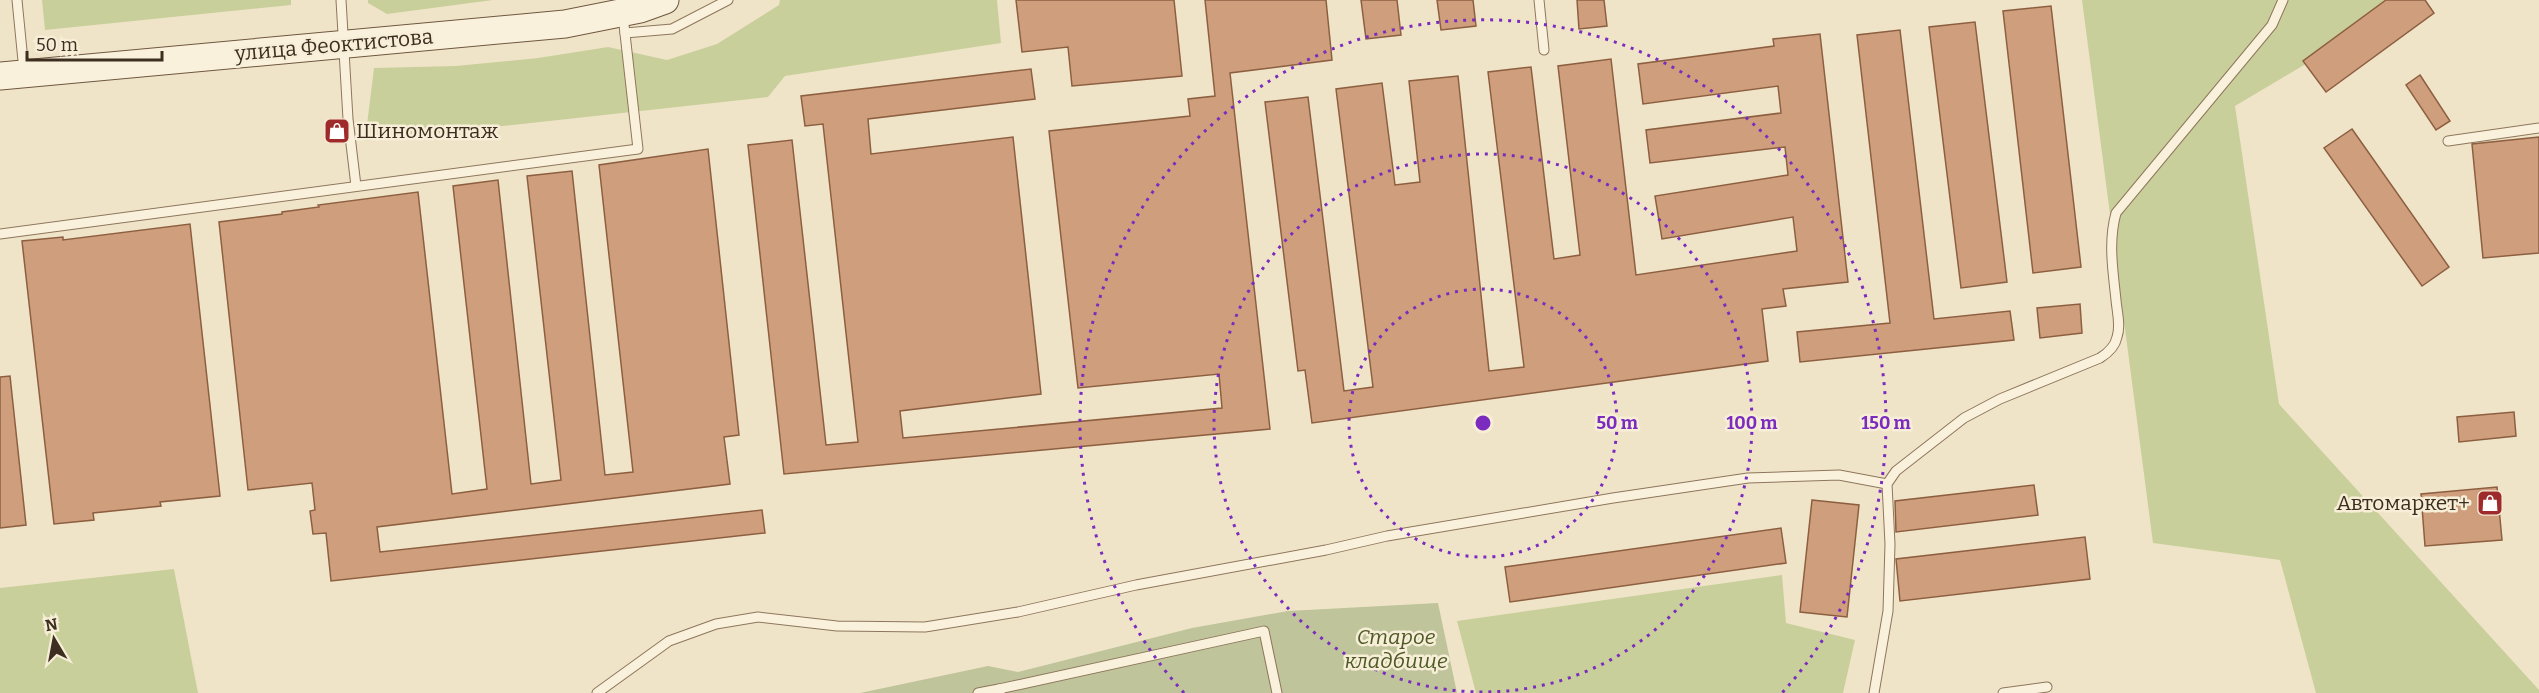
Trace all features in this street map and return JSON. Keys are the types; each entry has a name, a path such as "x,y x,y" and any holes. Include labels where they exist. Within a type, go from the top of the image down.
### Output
{"street":[{"name":"улица Феоктистова","path":"12,74 565,24 624,22 665,0"}],"lane":[{"path":"12,74 17,0"},
{"path":"341,0 348,119 356,186"},
{"path":"0,234 638,149 624,22 672,29 728,0"},
{"path":"1539,0 1544,50"},
{"path":"1874,693 1888,611 1890,544 1887,484 1896,471 1964,418 2000,399 2100,358 2111,350 2118,337 2110,248 2111,228 2116,213 2272,25 2283,0"},
{"path":"2448,141 2539,128"},
{"path":"597,693 669,641 716,624 758,617 837,626 924,627 1018,612 1136,585 1326,550 1387,536 1748,478 1839,475 1887,484"},
{"path":"978,693 1000,691 1264,632 1277,693"},
{"path":"2003,693 2047,687"}],"green space":[{"path":"42,0 291,0 291,5 45,30"},
{"path":"368,0 493,0 387,14 368,3"},
{"path":"780,0 997,0 1001,43 785,76 768,97 365,141 374,68 456,66 538,58 608,47 667,60 717,44 779,5"},
{"path":"2082,0 2398,0 2400,8 2235,106 2279,404 2539,690 2539,693 2316,693 2280,560 2153,543"},
{"path":"174,569 198,693 0,693 0,588"},
{"path":"1782,575 1786,623 1855,640 1843,693 1476,693 1457,621"},
{"name":"Старое кладбище","path":"1438,603 1457,693 860,693 988,666 1018,672 1192,628 1288,611"}],"building":[{"path":"1016,0 1174,0 1182,76 1072,86 1068,47 1022,52"},
{"path":"1205,0 1326,0 1332,60 1230,73 1270,429 784,474 748,145 792,140 826,445 858,442 823,124 805,126 801,96 1031,69 1035,99 868,119 871,154 1013,137 1041,394 900,411 903,438 1222,408 1219,374 1078,388 1049,131 1190,116 1188,99 1215,96"},
{"path":"1361,0 1397,0 1401,35 1366,39"},
{"path":"1437,0 1473,0 1476,26 1441,30"},
{"path":"1577,0 1604,0 1607,26 1579,29"},
{"path":"2386,0 2425,0 2434,13 2326,92 2303,61"},
{"path":"2051,6 2081,267 2033,273 2003,11"},
{"path":"1975,22 2007,282 1961,288 1929,27"},
{"path":"1900,30 1934,319 2010,311 2014,340 1800,362 1797,332 1890,323 1857,35"},
{"path":"1820,34 1848,282 1783,289 1786,306 1762,309 1768,361 1312,423 1305,370 1298,371 1265,102 1308,97 1344,391 1373,387 1336,89 1382,83 1395,185 1420,182 1409,81 1458,76 1489,371 1524,367 1488,72 1531,67 1554,259 1580,255 1558,66 1611,59 1636,275 1797,251 1793,217 1662,239 1655,196 1788,175 1785,147 1650,163 1646,130 1781,113 1778,86 1643,104 1638,64 1774,46 1773,39"},
{"path":"2420,75 2450,121 2436,130 2406,85"},
{"path":"2352,129 2449,267 2422,286 2324,148"},
{"path":"2539,137 2539,253 2483,258 2472,144"},
{"path":"708,149 739,435 724,437 730,484 377,527 380,552 762,510 765,533 331,581 326,533 313,534 310,511 315,510 312,483 248,490 219,222 282,214 282,212 319,207 318,205 418,192 452,494 487,489 453,186 498,180 531,484 561,480 527,176 572,171 605,475 633,472 599,165"},
{"path":"190,224 220,496 160,502 161,506 93,513 94,520 54,524 22,241 63,237 63,240"},
{"path":"2080,304 2082,333 2040,338 2037,308"},
{"path":"10,376 26,525 0,528 0,377"},
{"path":"2514,412 2516,436 2459,442 2457,417"},
{"path":"2034,485 2038,515 1896,532 1895,501"},
{"path":"2497,487 2502,540 2425,546 2421,494"},
{"path":"1812,500 1859,505 1847,617 1800,612"},
{"path":"1781,528 1786,563 1510,602 1505,567"},
{"path":"2085,537 2090,579 1900,601 1896,559"}],"place":[{"name":"Шиномонтаж","path":"337,131"},
{"name":"Автомаркет+","path":"2490,503"}]}
